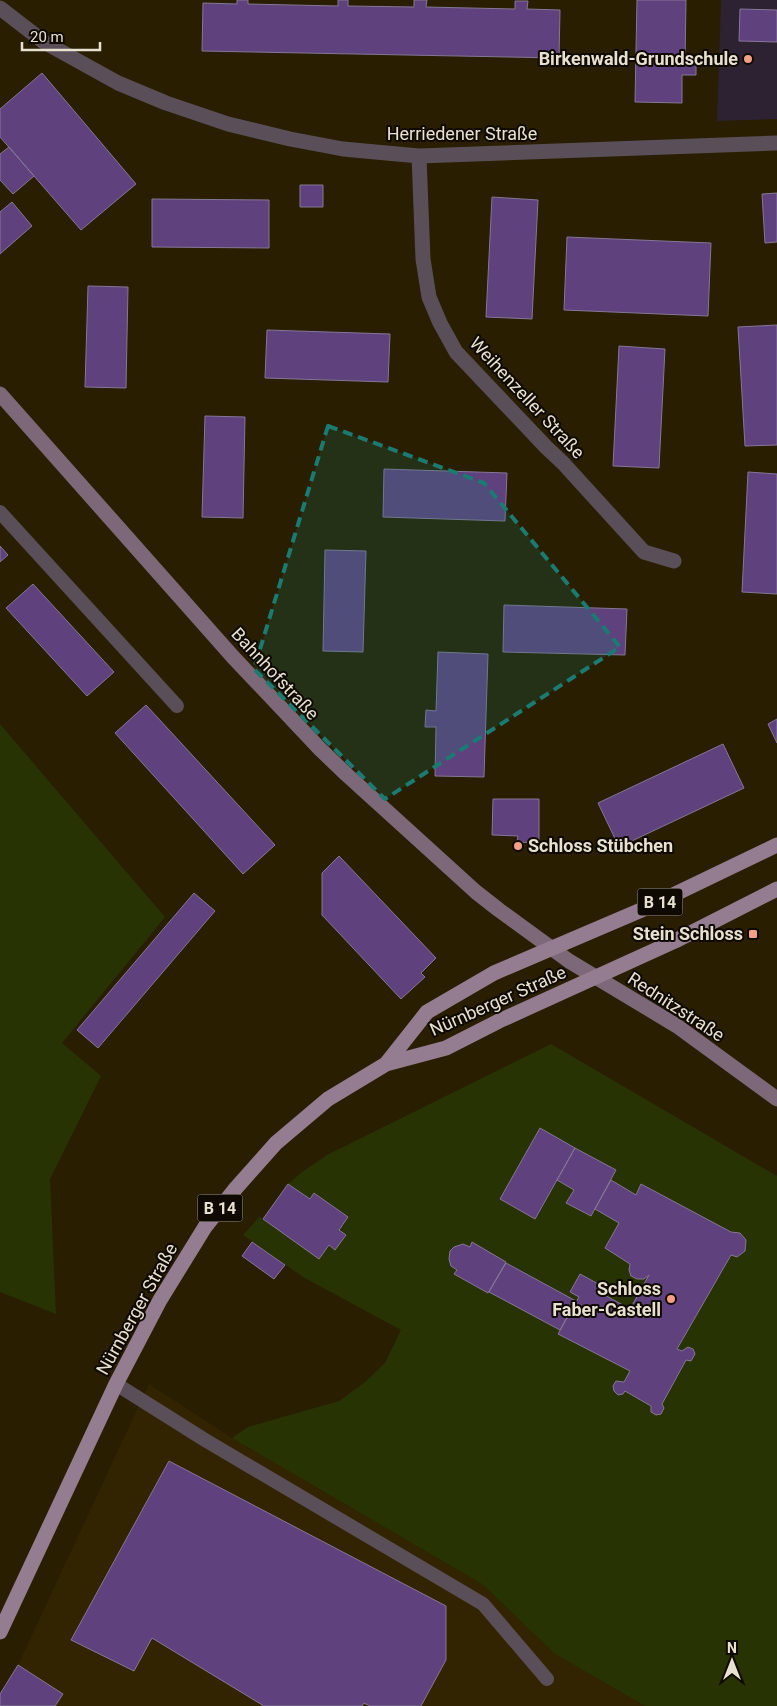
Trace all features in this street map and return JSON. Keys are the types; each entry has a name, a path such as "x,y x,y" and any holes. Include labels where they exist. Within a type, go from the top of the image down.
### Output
{"main road":[{"name":"Bahnhofstraße","path":"0,394 233,657 320,749 476,892 553,948"},
{"name":"B 14","path":"553,948 646,908 777,845"},
{"name":"B 14","path":"596,977 676,941 777,889"},
{"name":"Rednitzstraße","path":"553,948 596,977 677,1026 777,1099"},
{"name":"Nürnberger Straße","path":"386,1064 427,1012 494,973 553,948"},
{"name":"Nürnberger Straße","path":"0,1632 116,1384 172,1279 205,1227 236,1188 276,1143 316,1108 386,1064 446,1048 499,1021 596,977"}],"street":[{"name":"Herriedener Straße","path":"0,8 44,42 118,83 166,103 228,124 343,149 419,156 777,143"},
{"name":"Weihenzeller Straße","path":"419,156 423,259 429,296 440,323 456,352 563,463 644,552 674,561"}],"lane":[{"path":"0,512 177,706"},
{"path":"116,1384 204,1440 483,1604 547,1679"}],"highlighted area":[{"path":"328,426 484,483 620,647 385,799 254,669"}],"shaded area":[{"name":"Birkenwald-Grundschule","path":"721,0 777,0 777,119 717,121"},
{"path":"149,1384 232,1438 482,1584 555,1654 645,1706 0,1706 0,1694 18,1665"}],"green space":[{"path":"0,724 165,917 62,1043 101,1076 50,1179 56,1314 0,1292"},
{"path":"551,1044 777,1176 777,1706 645,1706 555,1654 482,1584 232,1438 248,1427 339,1401 365,1382 385,1363 401,1330 303,1277 243,1235 259,1217 329,1245 335,1250 346,1235 339,1230 348,1217 315,1193 310,1199 288,1184 327,1155"}],"building":[{"path":"237,0 248,0 248,4 338,6 338,0 348,0 348,6 414,7 414,0 427,0 426,7 515,9 515,1 528,1 527,9 560,10 559,58 202,51 203,3 237,4"},
{"path":"637,0 686,0 685,62 696,62 696,75 682,75 682,103 635,102"},
{"path":"740,9 777,10 777,42 739,41"},
{"path":"42,73 136,184 81,230 0,137 0,109"},
{"path":"9,147 34,176 13,194 0,180 0,154"},
{"path":"300,185 323,185 323,207 300,207"},
{"path":"777,193 777,242 765,243 762,194"},
{"path":"492,197 538,200 532,319 486,317"},
{"path":"152,199 269,200 269,248 152,247"},
{"path":"12,202 32,226 0,254 0,212"},
{"path":"567,237 711,243 708,316 564,310"},
{"path":"88,286 128,287 126,388 85,387"},
{"path":"777,325 777,445 745,446 738,327"},
{"path":"267,330 390,334 388,382 265,378"},
{"path":"619,346 665,349 659,468 613,466"},
{"path":"205,416 245,417 243,518 202,517"},
{"path":"384,469 507,473 505,521 383,517"},
{"path":"748,472 777,474 777,594 742,592"},
{"path":"0,546 8,555 0,562"},
{"path":"325,550 366,551 363,652 323,651"},
{"path":"33,584 114,672 87,696 6,608"},
{"path":"504,605 627,609 625,655 503,652"},
{"path":"438,652 488,654 484,777 435,776 436,727 425,727 426,710 436,711"},
{"path":"146,705 275,845 243,874 115,733"},
{"path":"777,719 777,743 768,724"},
{"path":"723,744 744,788 619,847 598,803"},
{"path":"493,799 539,799 539,843 517,842 518,836 492,835"},
{"path":"339,856 436,958 421,973 425,977 401,999 322,915 322,873"},
{"path":"194,893 215,911 98,1048 77,1030"},
{"path":"540,1128 575,1148 535,1219 500,1199"},
{"path":"575,1148 616,1170 591,1216 566,1203 574,1190 557,1180"},
{"name":"Schloss Faber-Castell","path":"611,1180 636,1195 641,1184 731,1232 740,1233 746,1240 745,1251 737,1257 731,1255 677,1349 682,1351 688,1347 693,1349 695,1354 691,1361 686,1360 662,1404 664,1408 661,1414 656,1415 651,1412 651,1406 625,1391 623,1394 618,1395 614,1391 613,1386 616,1381 624,1382 630,1371 558,1334 579,1297 570,1292 580,1274 604,1287 601,1293 630,1309 649,1275 644,1279 637,1279 631,1276 630,1264 605,1248 619,1223 595,1209"},
{"path":"288,1184 310,1199 314,1193 348,1217 339,1230 346,1235 335,1250 329,1245 319,1259 263,1219"},
{"path":"252,1242 285,1265 274,1279 242,1256"},
{"path":"472,1242 506,1262 488,1293 454,1274 457,1270 451,1266 449,1259 450,1251 454,1247 463,1244 470,1247"},
{"path":"506,1263 576,1301 560,1330 489,1292"},
{"path":"169,1461 446,1606 446,1660 421,1706 370,1706 364,1703 362,1706 264,1706 152,1638 134,1671 71,1640"},
{"path":"18,1665 63,1694 55,1706 0,1706 0,1694"}],"place":[{"name":"Birkenwald-Grundschule","path":"748,59"},
{"name":"Schloss Stübchen","path":"518,846"},
{"name":"Stein Schloss","path":"753,934"},
{"name":"Schloss Faber-Castell","path":"671,1299"}]}
